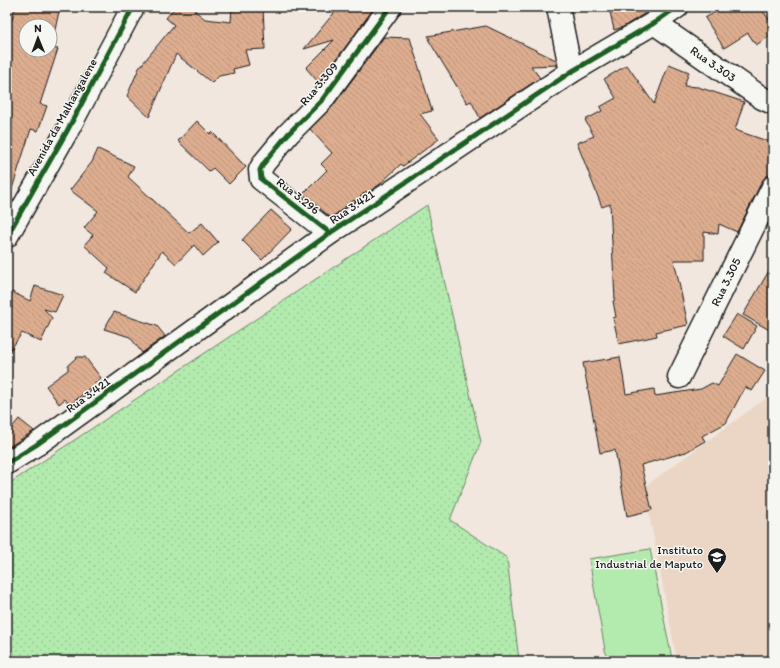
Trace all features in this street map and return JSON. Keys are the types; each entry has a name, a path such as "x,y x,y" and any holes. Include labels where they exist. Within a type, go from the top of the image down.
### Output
{"street":[{"name":"Avenida da Malhangalene","path":"7,236 67,130 133,7"},
{"name":"Rua 3.309","path":"260,170 288,134 322,100 390,7"},
{"path":"558,7 571,72"},
{"name":"Rua 3.421","path":"7,462 36,445 330,233 571,72 654,23 677,7"},
{"name":"Rua 3.303","path":"654,23 762,98 773,103"},
{"name":"Rua 3.296","path":"260,170 261,179 330,233"},
{"name":"Rua 3.305","path":"679,377 773,186"}],"shaded area":[{"name":"Instituto Industrial de Maputo","path":"773,393 773,661 677,661 644,487"}],"green space":[{"path":"427,205 481,442 450,520 507,558 519,661 7,661 7,485"},
{"path":"650,549 672,659 607,661 589,559"}],"building":[{"path":"15,7 60,7 58,18 18,18 18,58 55,58 40,104 47,106 38,131 31,129 11,192 7,191 7,19 12,20"},
{"path":"175,7 197,7 195,11 205,19 231,22 232,7 263,7 265,49 245,50 249,65 233,69 234,73 219,76 212,83 176,54 149,117 127,96 139,68 174,25 166,18"},
{"path":"339,7 375,7 319,83 306,68 334,40 304,49"},
{"path":"609,7 655,7 623,27 614,30"},
{"path":"724,7 760,7 773,25 773,34 756,45 748,33 724,48 705,18"},
{"path":"486,26 556,60 557,65 531,66 540,78 480,118 471,101 467,103 428,39 430,39 428,36"},
{"path":"384,37 410,38 432,111 420,114 439,139 403,166 401,164 379,185 367,193 366,191 357,200 354,200 331,218 303,194 327,170 321,164 332,153 310,129 332,107"},
{"path":"669,64 689,72 684,86 698,87 744,102 735,130 773,143 773,175 766,176 762,181 737,232 719,224 718,234 704,232 704,260 674,260 688,325 656,332 657,336 619,344 613,318 616,317 613,301 615,300 610,204 602,207 577,143 594,136 585,120 602,111 600,107 616,98 604,79 627,65 654,104"},
{"path":"197,121 210,134 212,132 246,167 229,184 213,168 209,171 178,141"},
{"path":"98,149 134,166 128,177 189,233 202,223 218,242 203,256 194,245 176,264 162,251 135,292 106,273 109,268 84,245 93,235 84,228 98,211 70,190 92,162"},
{"path":"271,210 292,229 262,260 242,240"},
{"path":"773,264 773,332 743,315"},
{"path":"35,286 63,295 55,312 44,309 52,318 41,342 22,333 7,355 7,305 12,292 30,301"},
{"path":"114,312 157,326 165,336 142,353 130,337 104,329"},
{"path":"737,314 757,326 744,349 723,336"},
{"path":"737,354 765,371 752,391 745,387 726,423 702,436 705,441 686,452 641,465 652,510 627,516 615,450 600,453 583,363 620,357 626,394 654,389 655,396 701,389 712,383 718,386"},
{"path":"77,357 85,357 101,378 70,405 65,399 59,404 46,386 68,370 68,365"},
{"path":"19,419 34,431 7,448 7,433"}],"cycle path":[{"path":"7,236 67,131 133,7"},
{"path":"330,233 261,179 260,170 288,134 322,100 390,7"},
{"path":"7,463 36,445 330,233 571,72 654,23 677,7"}],"place":[{"name":"Instituto Industrial de Maputo","path":"717,574"}]}
